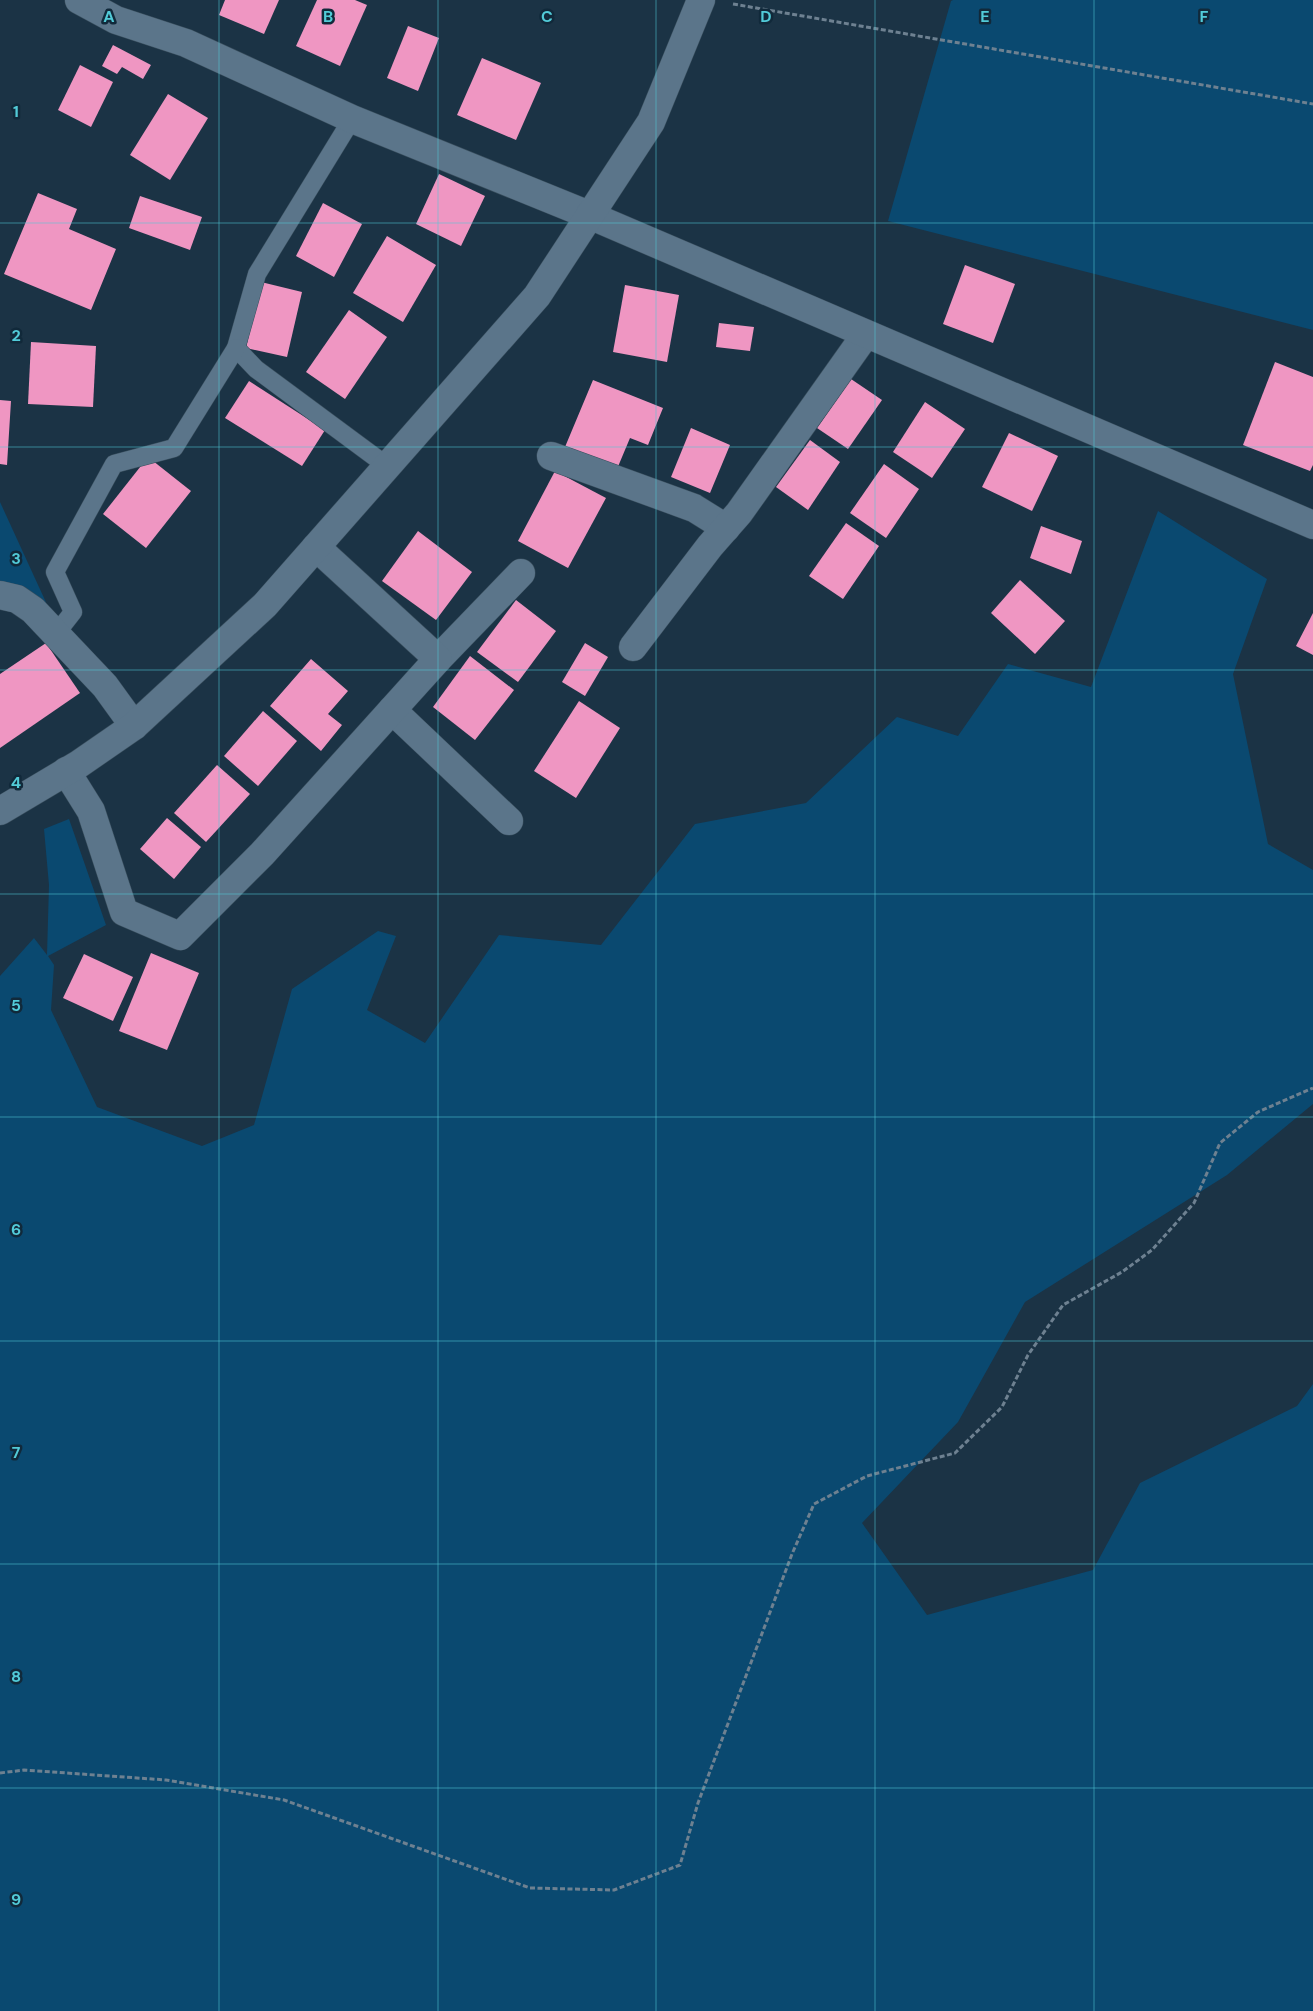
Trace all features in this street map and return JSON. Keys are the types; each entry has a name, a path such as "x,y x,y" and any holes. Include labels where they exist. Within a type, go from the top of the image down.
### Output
{"street":[{"path":"86,1 116,20 186,44 352,119 589,215 1313,525"},
{"path":"0,811 66,771 134,726 265,605 537,296 652,122 714,2"},
{"path":"633,648 665,604 739,513 866,334"},
{"path":"550,456 694,508 726,528"},
{"path":"316,547 438,659"},
{"path":"66,771 91,811 124,912 180,936 262,854 438,659 521,573"},
{"path":"0,596 17,599 33,610 105,686 134,726"},
{"path":"392,710 508,821"}],"lane":[{"path":"55,635 72,612 55,572 114,464 174,448 236,348 257,274 352,119"},
{"path":"236,348 256,369 387,466"}],"path":[{"path":"714,2 1313,104"},
{"path":"0,1773 24,1770 166,1780 284,1800 530,1888 614,1890 680,1865 698,1802 792,1554 814,1504 867,1476 955,1453 1002,1407 1028,1355 1063,1304 1122,1272 1152,1250 1194,1203 1220,1143 1258,1112 1313,1088"}],"shaded area":[{"path":"1313,0 1313,330 888,221 951,1"},
{"path":"0,502 55,622 0,594"},
{"path":"1158,511 1267,579 1233,674 1268,844 1313,870 1313,1104 1227,1175 1025,1302 958,1422 862,1523 927,1615 1093,1570 1140,1483 1297,1406 1313,1384 1313,2011 0,2011 0,976 34,938 47,955 49,885 44,829 69,819 106,925 48,956 54,965 51,1010 97,1107 202,1146 254,1125 292,989 378,931 396,936 367,1010 425,1043 499,935 601,945 695,824 806,803 897,717 958,736 1008,664 1091,687"}],"building":[{"path":"225,0 279,0 264,34 219,15"},
{"path":"317,0 355,0 367,5 340,66 296,46"},
{"path":"408,26 439,38 418,91 387,78"},
{"path":"113,45 151,65 143,79 122,67 117,74 102,66"},
{"path":"482,58 541,83 516,140 457,115"},
{"path":"80,65 113,82 91,127 58,110"},
{"path":"168,94 208,118 170,180 130,155"},
{"path":"439,174 485,196 461,246 416,224"},
{"path":"38,193 77,209 69,229 116,249 91,310 4,274"},
{"path":"140,196 202,217 190,250 129,228"},
{"path":"323,203 362,224 334,277 296,256"},
{"path":"387,236 436,265 403,322 353,293"},
{"path":"965,265 1015,284 993,343 943,324"},
{"path":"261,282 302,292 287,357 246,348"},
{"path":"625,285 679,295 667,362 613,352"},
{"path":"349,310 387,337 345,399 306,372"},
{"path":"719,323 754,327 750,351 716,347"},
{"path":"31,342 96,346 93,407 28,404"},
{"path":"1275,362 1313,377 1313,465 1310,471 1243,445"},
{"path":"851,379 882,400 848,449 817,428"},
{"path":"593,380 663,408 648,445 630,438 617,469 565,447"},
{"path":"249,381 325,430 302,466 225,418"},
{"path":"0,400 11,401 7,465 0,464"},
{"path":"925,402 965,429 932,478 893,452"},
{"path":"691,428 730,445 710,493 671,477"},
{"path":"1009,433 1058,456 1032,511 982,487"},
{"path":"810,440 840,462 808,510 776,487"},
{"path":"148,457 191,491 146,548 103,514"},
{"path":"884,464 919,489 886,538 850,513"},
{"path":"555,471 606,498 568,568 518,541"},
{"path":"846,523 879,546 843,599 809,576"},
{"path":"1041,526 1082,541 1071,574 1030,558"},
{"path":"418,531 472,572 436,620 382,581"},
{"path":"1020,580 1065,621 1035,654 991,613"},
{"path":"516,600 556,631 518,682 477,652"},
{"path":"1313,613 1313,655 1296,646"},
{"path":"46,643 80,693 0,748 0,674"},
{"path":"585,643 608,657 585,696 562,682"},
{"path":"470,656 514,690 475,740 433,707"},
{"path":"311,659 348,691 328,714 342,725 321,751 270,706"},
{"path":"579,701 620,728 576,798 534,771"},
{"path":"263,711 297,741 258,786 224,756"},
{"path":"217,765 250,794 206,842 174,813"},
{"path":"167,818 201,847 174,879 140,849"},
{"path":"151,953 199,973 167,1050 119,1031"},
{"path":"84,954 133,977 113,1021 63,998"}]}
